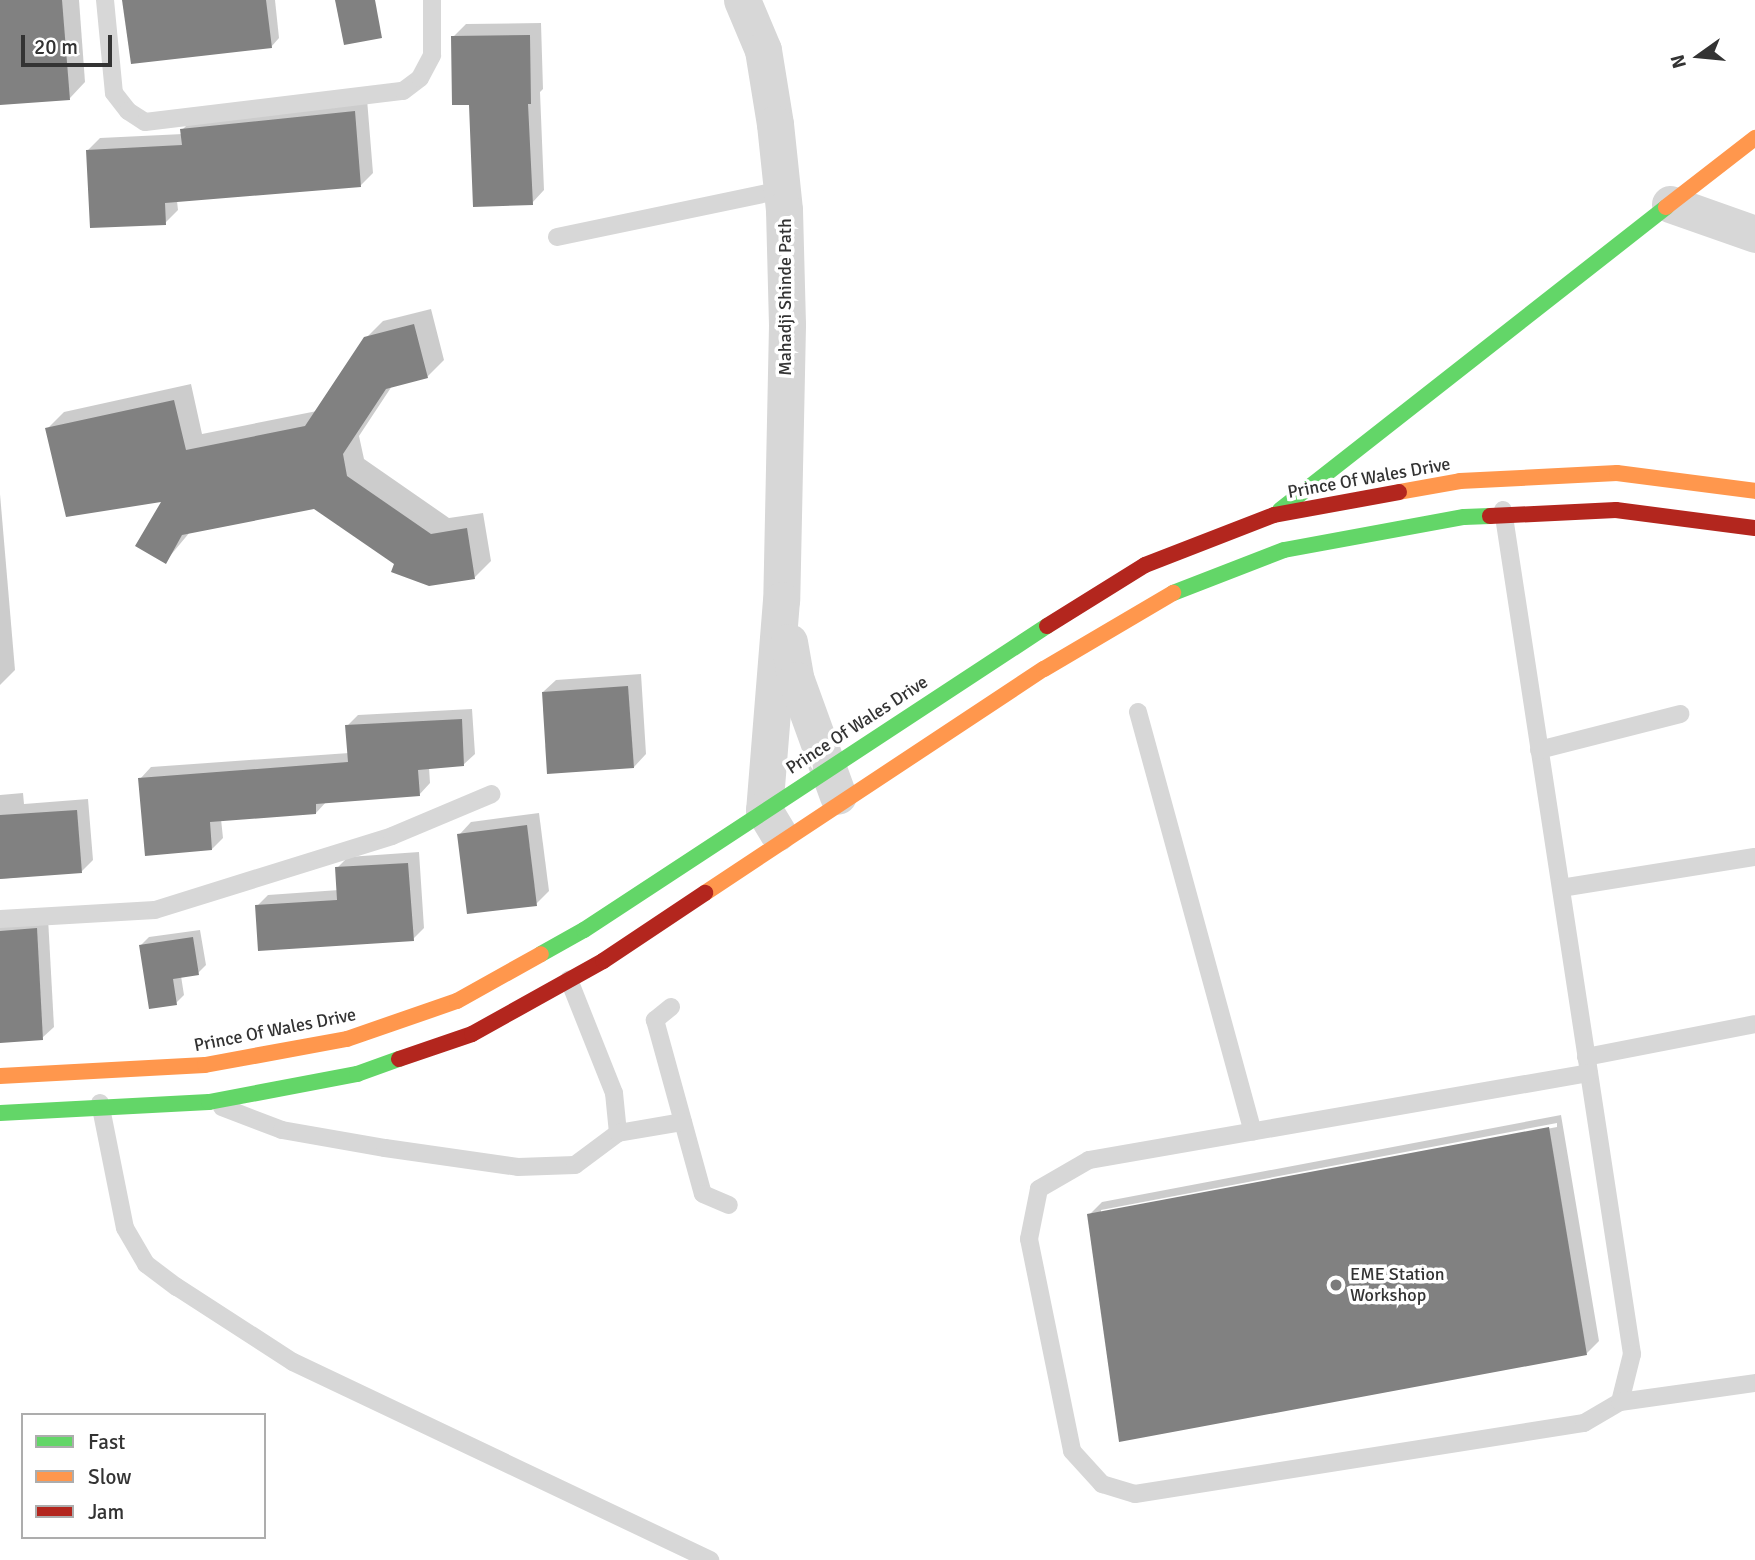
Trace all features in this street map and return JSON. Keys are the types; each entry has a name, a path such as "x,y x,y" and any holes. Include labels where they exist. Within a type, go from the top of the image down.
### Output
{"street":[{"name":"Mahadji Shinde Path","path":"742,0 763,50 782,190 787,325 781,600 764,810"},
{"path":"763,50 774,0"},
{"path":"1279,533 1671,204 1755,138"},
{"path":"1671,204 1755,234"},
{"name":"Prince Of Wales Drive","path":"0,1076 205,1065 347,1039 457,1001 583,930 826,769 1145,565 1279,533 1460,481 1617,473 1755,492"},
{"name":"Prince Of Wales Drive","path":"0,1113 209,1102 357,1074 472,1034 569,980 1044,670 1161,598 1279,533 1464,517 1616,510 1755,528"},
{"name":"Mahadji Shinde Path","path":"781,600 796,680 826,769 842,804"},
{"path":"764,810 783,842"}],"lane":[{"path":"104,0 114,93 128,111 145,122 403,92 420,78 432,55 432,0"},
{"path":"557,237 782,190"},
{"path":"1499,479 1632,1354 1620,1402"},
{"path":"1138,712 1253,1132"},
{"path":"1539,751 1680,714"},
{"path":"0,919 155,910 392,836 492,794"},
{"path":"1560,888 1755,857"},
{"path":"569,980 614,1093 618,1133"},
{"path":"671,1007 655,1020 703,1194 729,1205"},
{"path":"1755,1024 1588,1065 1253,1132 1089,1160 1039,1189 1030,1239 1072,1451 1102,1484 1135,1494 1584,1423 1620,1402 1755,1383"},
{"path":"99,1071 100,1107 125,1228 146,1264 293,1362 710,1560"},
{"path":"209,1102 282,1130 518,1167 575,1165 618,1133 684,1122"}],"building":[{"path":"0,0 62,0 70,100 0,105"},
{"path":"122,0 266,0 272,48 131,64"},
{"path":"335,0 375,0 382,38 344,45"},
{"path":"530,35 531,104 528,104 533,205 473,207 469,105 452,105 451,36"},
{"path":"355,111 361,187 165,203 166,225 90,228 86,150 182,145 180,129"},
{"path":"414,324 428,378 386,389 343,454 347,476 431,534 467,528 475,579 429,586 391,572 394,564 314,509 182,535 166,564 135,546 161,502 66,517 45,428 174,400 186,450 305,426 364,337"},
{"path":"628,686 634,768 547,774 542,692"},
{"path":"462,719 464,766 418,770 420,796 316,804 316,814 210,822 212,850 145,856 138,778 348,762 345,725"},
{"path":"77,810 82,873 0,879 0,815"},
{"path":"527,825 537,906 467,914 457,834"},
{"path":"408,863 414,941 258,951 255,905 337,900 335,867"},
{"path":"37,928 43,1040 0,1043 0,931"},
{"path":"193,937 199,975 173,979 177,1005 149,1009 139,945"},
{"name":"EME Station Workshop","path":"1549,1127 1587,1355 1119,1442 1087,1214"}],"traffic: fast":[{"path":"1280,510 1666,207"},
{"path":"1173,593 1284,550 1464,517 1490,516"},
{"path":"541,954 584,930 1047,626"},
{"path":"0,1113 209,1102 357,1074 399,1059"}],"traffic: slow":[{"path":"1666,207 1755,138"},
{"path":"1399,492 1460,481 1617,473 1755,491"},
{"path":"705,893 1044,669 1173,593"},
{"path":"0,1076 205,1065 347,1039 457,1001 541,954"}],"traffic: jam":[{"path":"1047,626 1145,565 1274,515 1399,492"},
{"path":"1490,516 1616,510 1755,528"},
{"path":"399,1059 472,1034 603,961 705,893"}],"place":[{"name":"EME Station Workshop","path":"1336,1285"}]}
